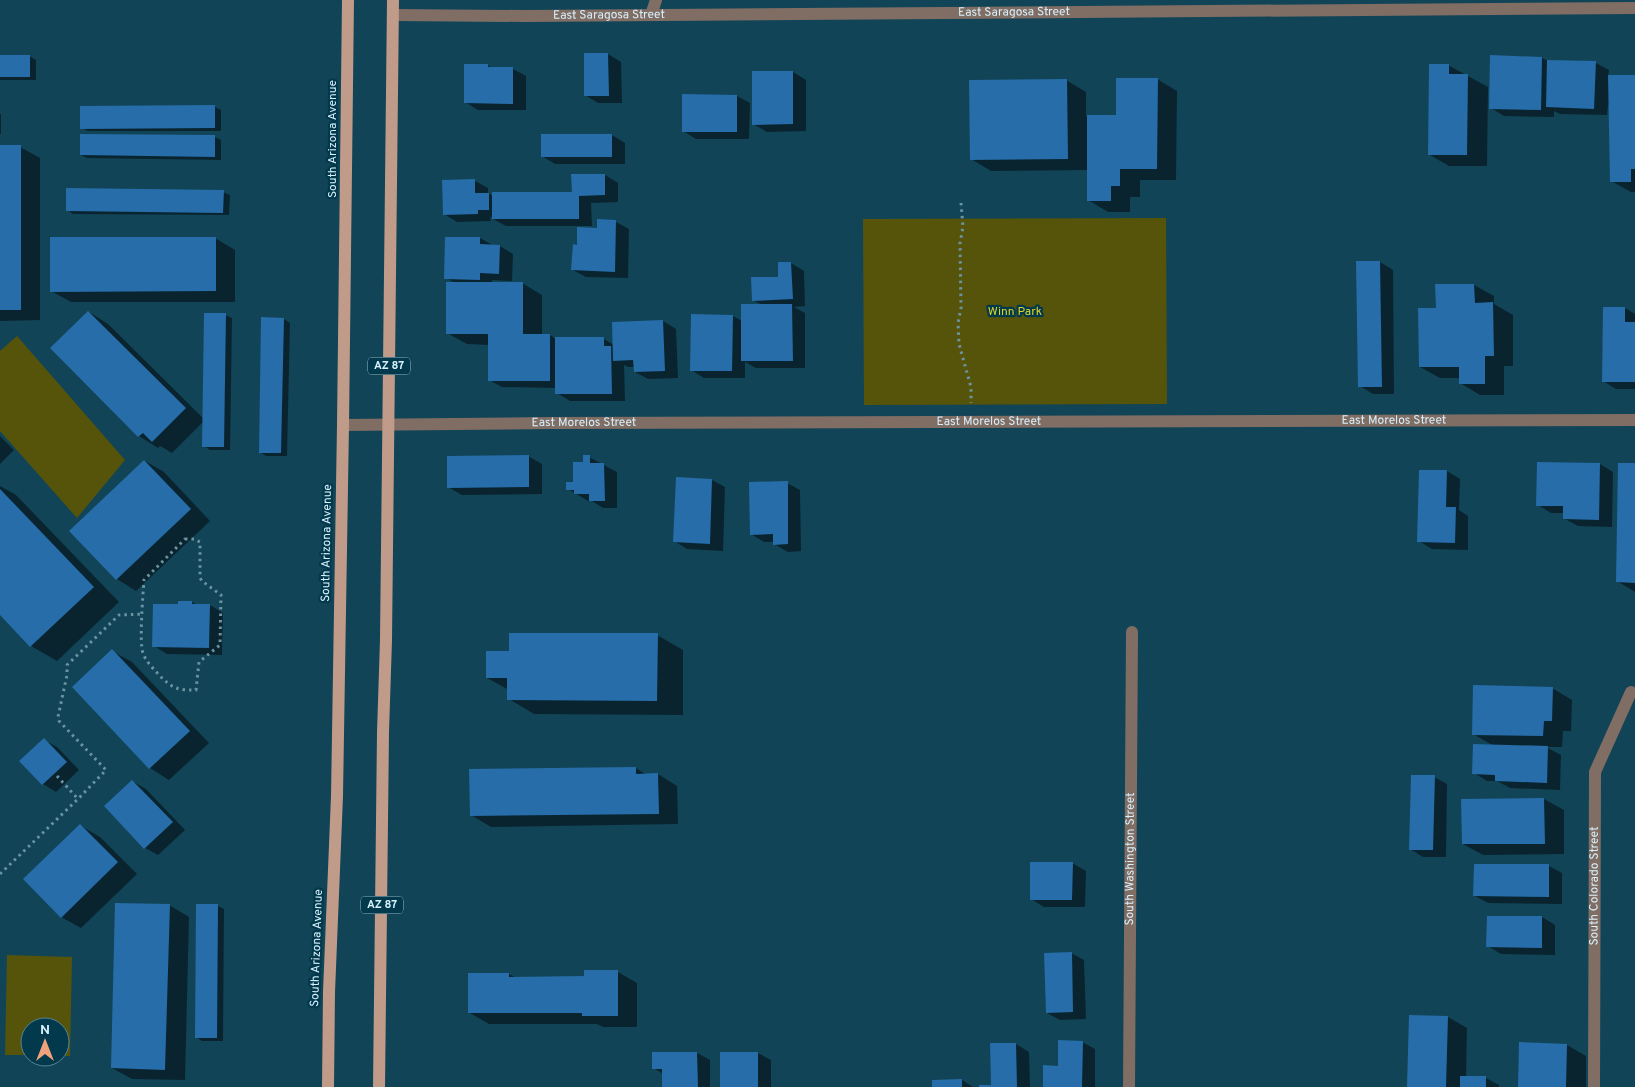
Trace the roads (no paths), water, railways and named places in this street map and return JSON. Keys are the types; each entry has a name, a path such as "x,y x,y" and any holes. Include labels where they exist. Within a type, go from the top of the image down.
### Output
{"main road":[{"name":"South Arizona Avenue","path":"328,1087 330,955 337,796 348,0"},
{"name":"AZ 87","path":"379,1087 393,0"}],"street":[{"path":"651,15 656,0"},
{"name":"East Saragosa Street","path":"393,15 1635,8"},
{"name":"East Morelos Street","path":"343,426 541,423 1635,420"},
{"name":"South Washington Street","path":"1129,1087 1132,632"},
{"name":"South Colorado Street","path":"1594,1087 1596,772 1631,692"}],"park label":[{"name":"Winn Park","path":"1015,312"}]}
